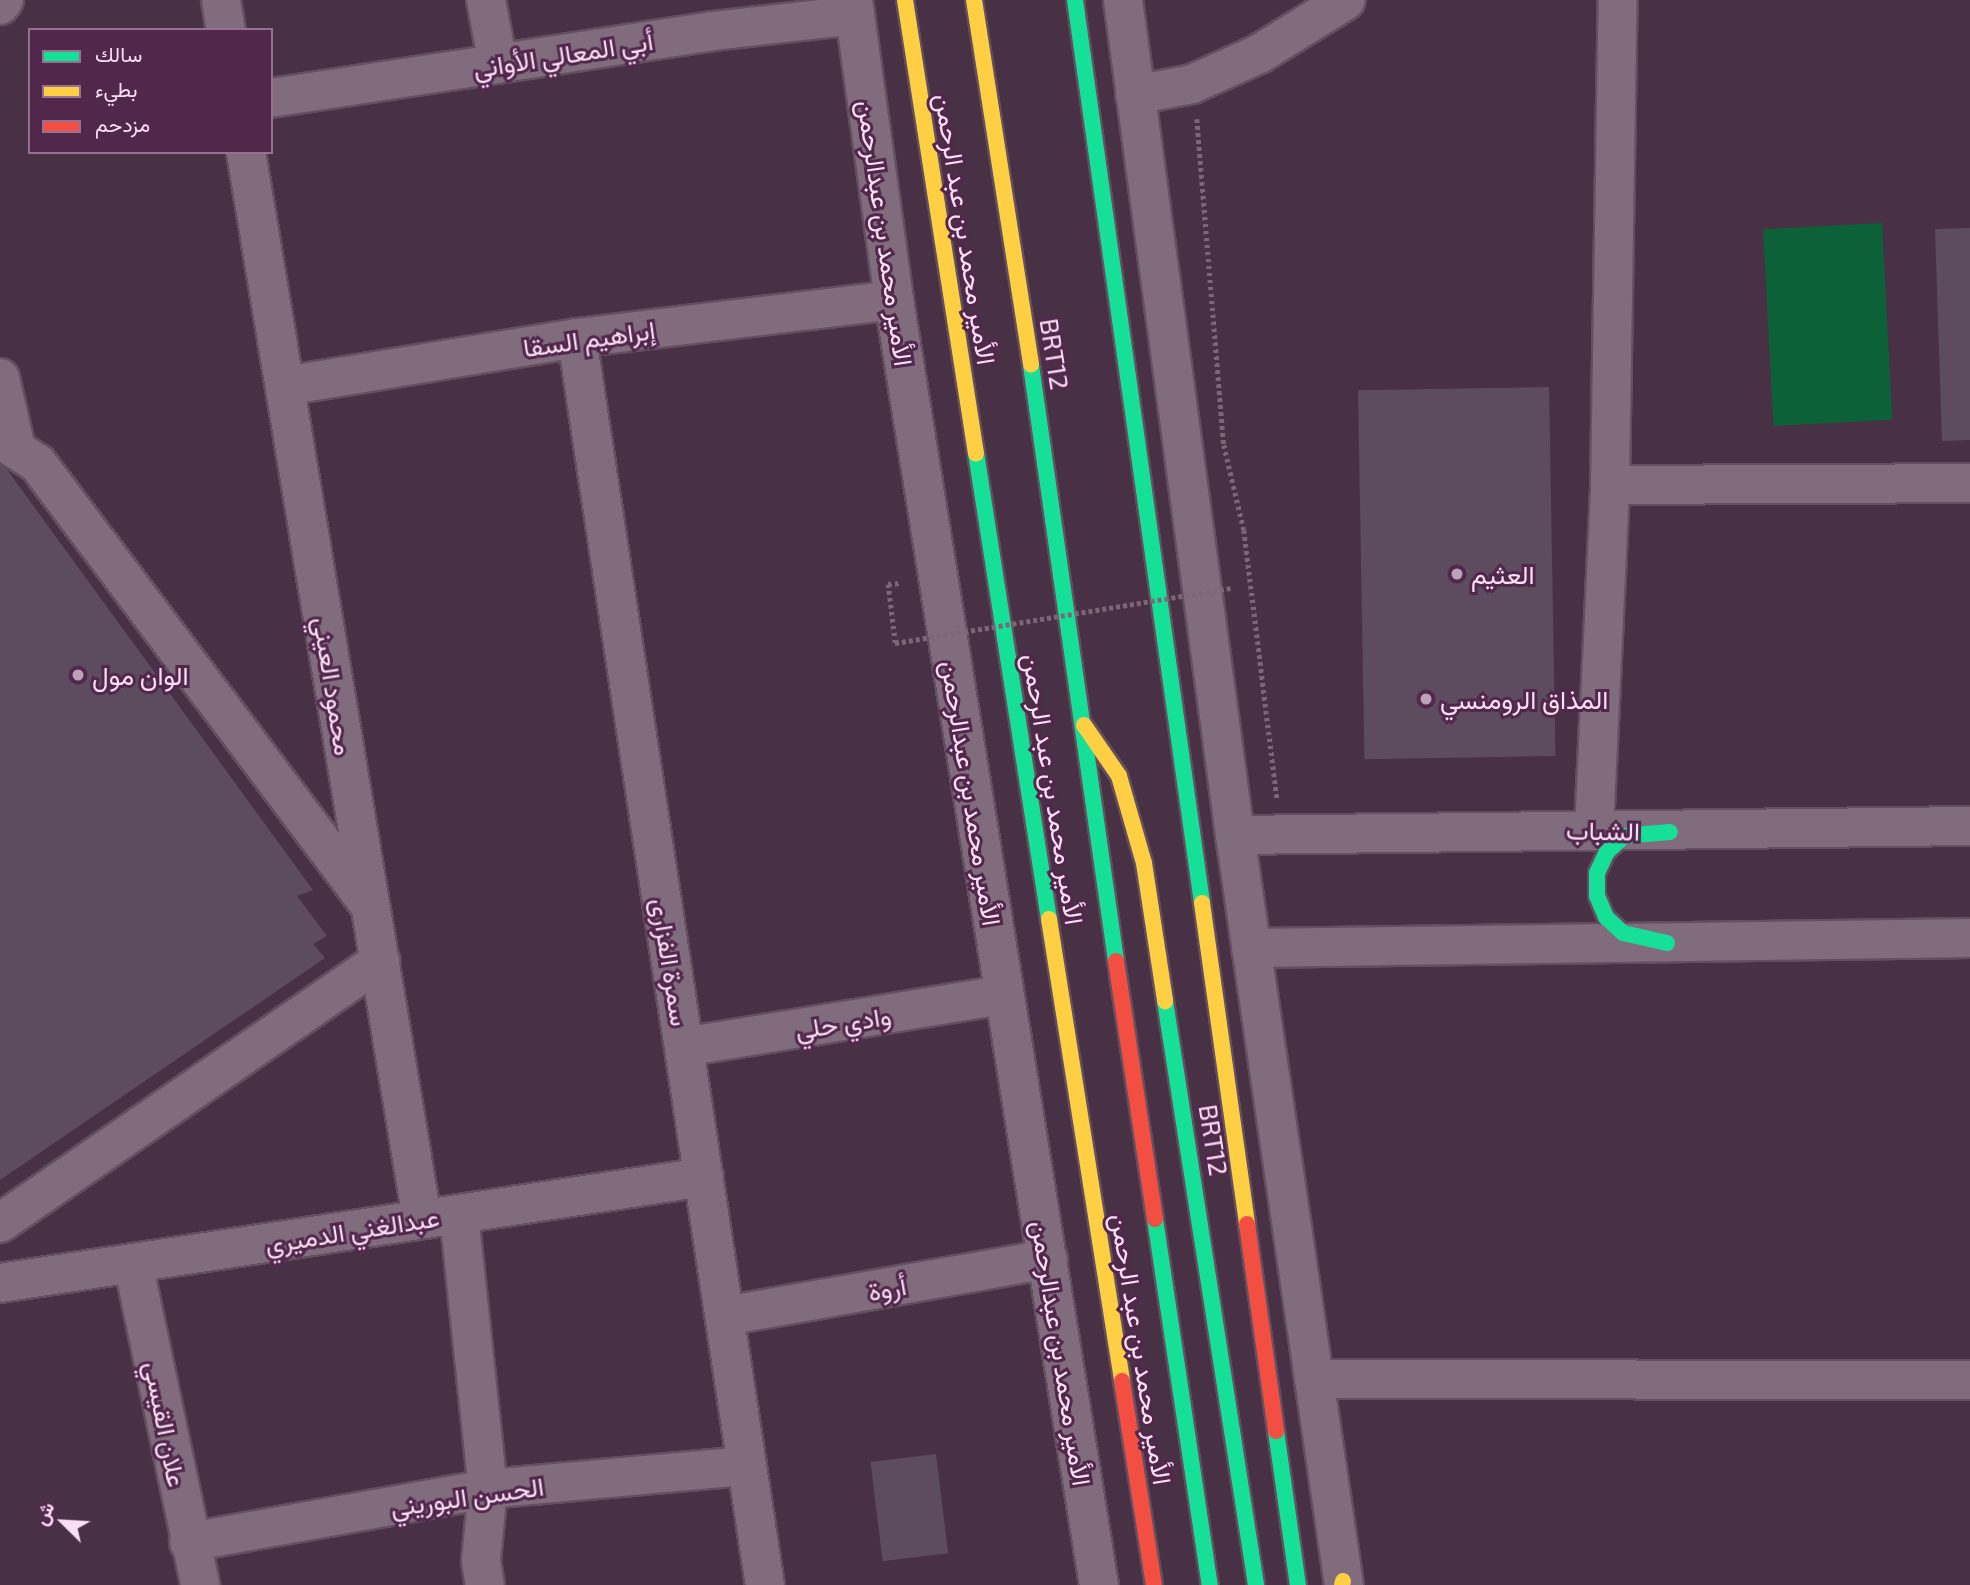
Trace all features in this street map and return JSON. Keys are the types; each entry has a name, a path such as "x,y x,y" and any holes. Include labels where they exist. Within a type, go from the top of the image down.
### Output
{"main road":[{"name":"الأمير محمد بن عبد الرحمن","path":"905,0 1154,1585"},
{"name":"BRT12","path":"974,0 1056,525 1079,718 1210,1585"},
{"path":"1075,0 1298,1585"},
{"name":"BRT12","path":"1079,718 1119,776 1144,863 1256,1585"},
{"path":"1667,943 1623,933 1606,917 1597,896 1597,873 1615,844 1624,836 1670,832"}],"street":[{"path":"0,5 4,0"},
{"path":"221,0 226,28"},
{"path":"486,0 498,64"},
{"path":"1123,0 1235,835 1343,1584"},
{"path":"1135,95 1192,84 1226,69 1346,0"},
{"path":"1594,829 1610,485 1618,0"},
{"name":"أبي المعالي الأواني","path":"273,98 498,64 711,16 854,8"},
{"name":"الأمير محمد بن عبدالرحمن","path":"854,8 894,300 1002,995 1048,1259 1099,1585"},
{"name":"محمود العيني","path":"246,154 422,1219"},
{"name":"إبراهيم السقا","path":"285,386 577,338 894,300"},
{"name":"سمرة الفزارى","path":"577,338 765,1585"},
{"path":"0,379 8,444 38,464 371,908"},
{"path":"1610,485 1970,483"},
{"name":"الشباب","path":"1235,835 1594,829 1670,832 1970,826"},
{"path":"1251,948 1970,938"},
{"path":"0,1223 380,961"},
{"name":"وادي حلي","path":"684,1047 1002,995"},
{"name":"عبدالغني الدميري","path":"0,1283 704,1177"},
{"path":"459,1214 488,1489 481,1562 485,1585"},
{"name":"أروة","path":"725,1316 1048,1259"},
{"name":"علان القيسي","path":"133,1263 200,1585"},
{"path":"1314,1379 1970,1380"},
{"name":"الحسن البوريني","path":"189,1542 488,1489 747,1466"}],"path":[{"path":"1196,106 1224,444 1244,530 1281,834"},
{"path":"907,594 905,583 888,584 895,643 1232,588"}],"green space":[{"path":"1882,223 1892,420 1773,426 1763,229"}],"building":[{"path":"1970,228 1970,440 1942,441 1935,229"},
{"name":"العثيم","path":"1549,387 1555,756 1364,759 1358,390"},
{"name":"الوان مول","path":"0,460 313,890 297,896 327,936 313,944 325,958 0,1180"},
{"path":"936,1454 948,1553 883,1561 870,1462"}],"traffic: fast":[{"path":"1075,0 1202,903"},
{"path":"1031,365 1116,961"},
{"path":"976,453 1049,919"},
{"path":"1667,943 1623,933 1606,917 1597,896 1597,873 1607,852 1624,836 1670,832"},
{"path":"1165,1001 1256,1585"},
{"path":"1155,1219 1210,1585"},
{"path":"1276,1431 1298,1585"}],"traffic: slow":[{"path":"905,0 976,453"},
{"path":"974,0 1031,365"},
{"path":"1084,725 1119,776 1144,863 1165,1001"},
{"path":"1202,903 1247,1224"},
{"path":"1049,919 1122,1381"},
{"path":"1342,1585 1343,1581"}],"traffic: jam":[{"path":"1116,961 1155,1219"},
{"path":"1247,1224 1276,1431"},
{"path":"1122,1381 1154,1585"}],"place":[{"name":"العثيم","path":"1457,574"},
{"name":"الوان مول","path":"78,675"},
{"name":"المذاق الرومنسي","path":"1426,699"}]}
